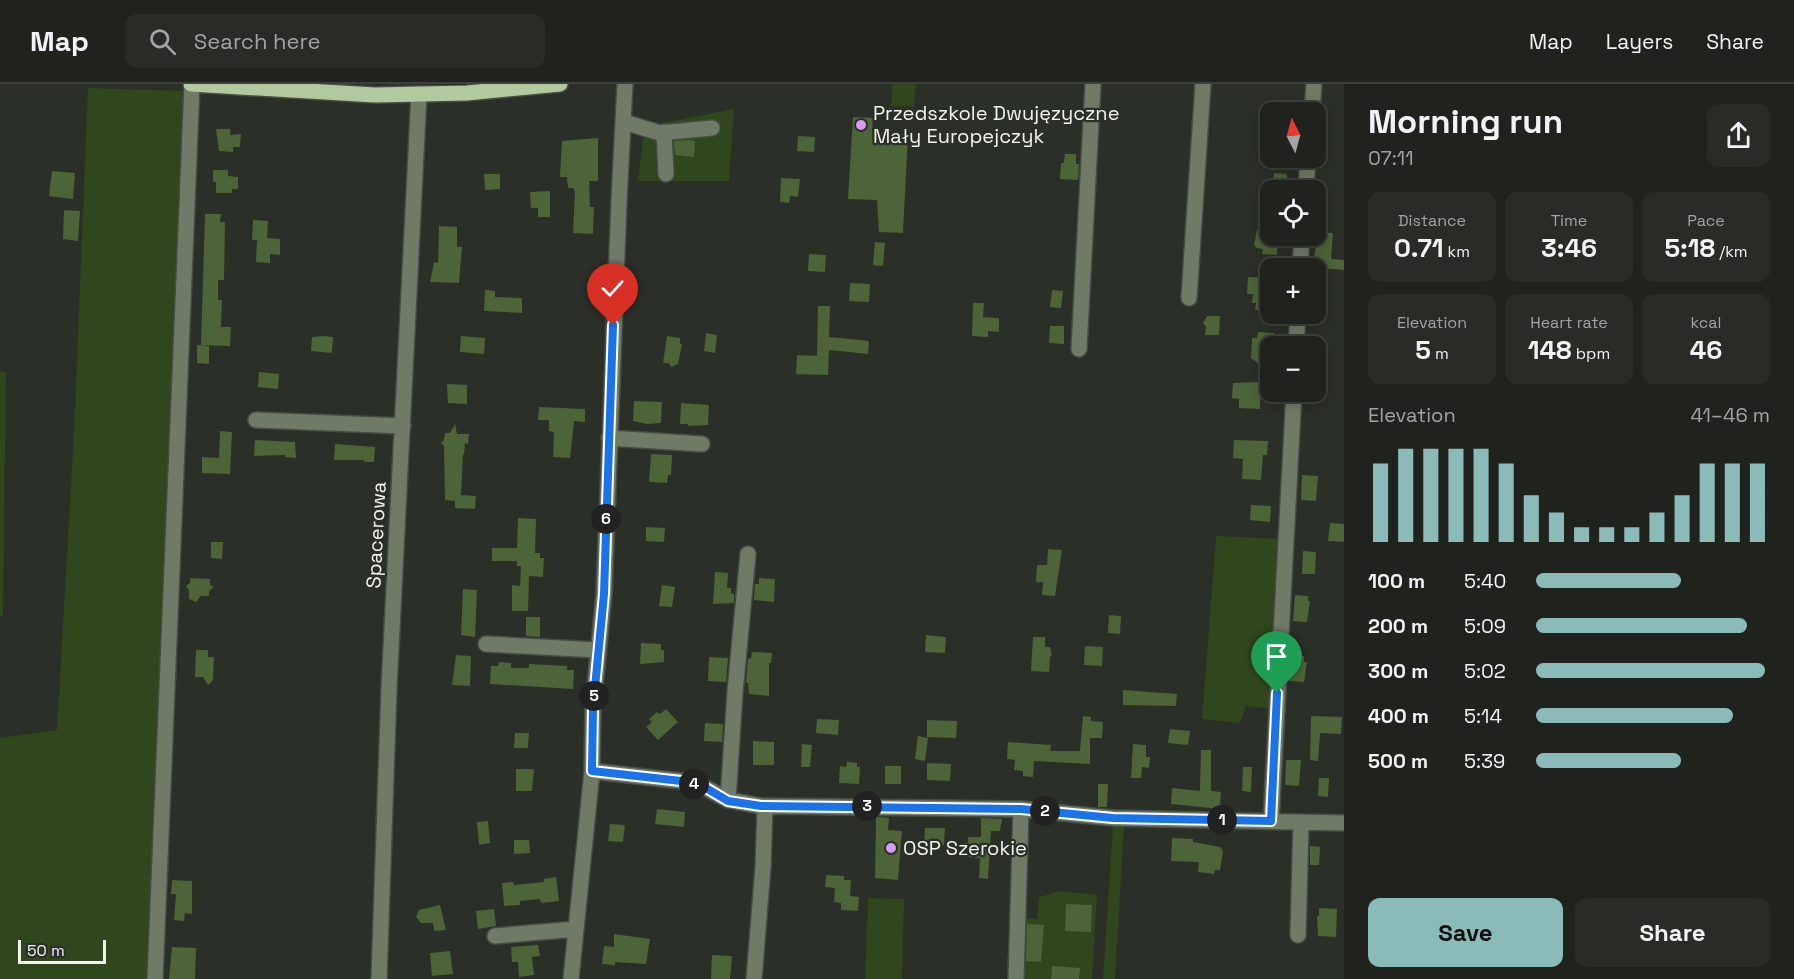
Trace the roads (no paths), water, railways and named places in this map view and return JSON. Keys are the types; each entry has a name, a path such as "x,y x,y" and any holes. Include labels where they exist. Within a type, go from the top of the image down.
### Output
{"main road":[{"path":"191,84 349,95 419,94 560,84"}],"street":[{"path":"155,979 191,84"},
{"path":"571,979 592,771 597,650 604,594 626,84"},
{"path":"1079,349 1093,84"},
{"path":"1189,298 1203,84"},
{"path":"1313,102 1314,84"},
{"name":"Spacerowa","path":"379,979 388,688 419,94"},
{"path":"624,122 664,132 712,128"},
{"path":"664,132 666,174"},
{"path":"1271,821 1293,402"},
{"path":"256,420 403,426"},
{"path":"609,438 702,444"},
{"path":"728,801 735,692 748,555"},
{"path":"486,644 597,650"},
{"path":"592,771 681,781 706,788 728,801 765,806 1021,809 1113,818 1344,823"},
{"path":"754,979 764,867 765,806"},
{"path":"1016,979 1021,809"},
{"path":"1298,935 1301,822"},
{"path":"495,936 576,929"}],"place":[{"name":"Przedszkole Dwujęzyczne Mały Europejczyk","path":"861,125"},
{"name":"OSP Szerokie","path":"891,848"}]}
